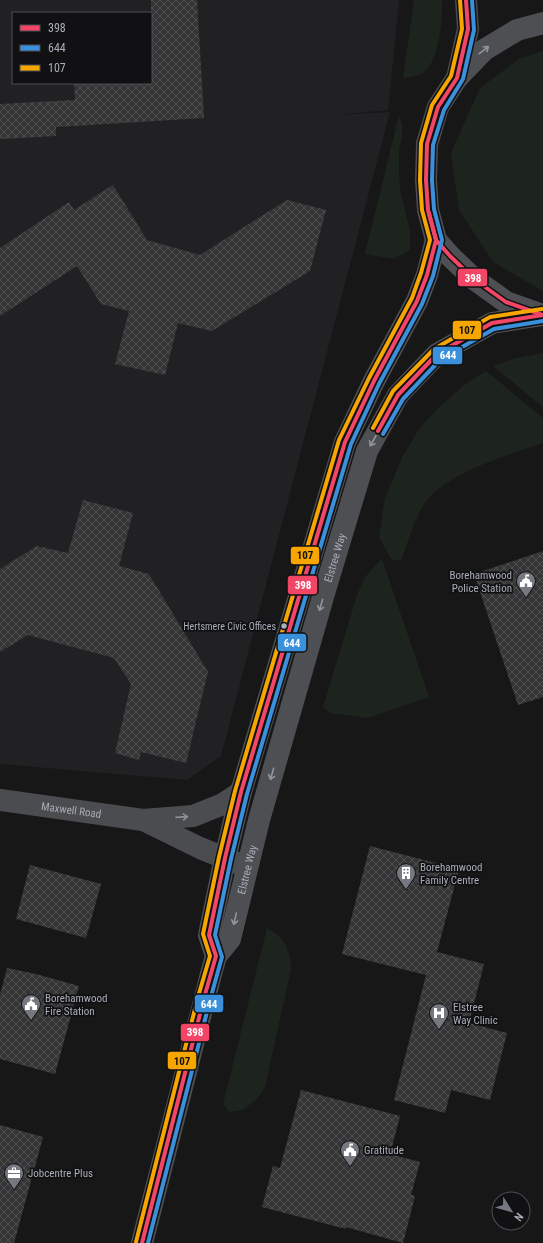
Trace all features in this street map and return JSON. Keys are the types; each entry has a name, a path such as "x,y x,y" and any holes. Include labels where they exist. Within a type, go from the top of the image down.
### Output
{"main road":[{"path":"457,78 468,29 466,0"},
{"path":"542,315 506,302 474,279 436,240 428,210 426,180 427,144 438,107 457,78 484,50 517,30 543,23"},
{"name":"Elstree Way","path":"216,956 209,935 225,858 241,792 345,442 374,381 417,300 427,275 436,240"},
{"name":"Elstree Way","path":"142,1243 204,998 216,956 230,940 259,820 325,590 367,451 398,395 437,354 492,323 542,315"}],"street":[{"name":"Maxwell Road","path":"0,800 143,820 193,816 223,804 241,792"},
{"name":"Maxwell Road","path":"143,820 200,848 247,867"}],"shaded area":[{"path":"0,0 399,0 388,110 336,115 390,112 221,756 187,780 0,764"},
{"path":"414,0 442,0 441,27 437,49 429,66 420,74 403,78"},
{"path":"543,51 543,291 493,262 459,210 451,153 480,88 519,59"},
{"path":"399,115 402,124 402,135 399,150 400,191 410,230 410,250 394,259 365,254"},
{"path":"543,353 543,407 493,366 512,359"},
{"path":"486,371 543,418 543,443 481,465 451,480 438,489 424,504 413,528 401,561 391,559 379,537 385,498 403,456 419,429 436,410 464,385"},
{"path":"382,559 429,697 368,718 330,713 323,707 357,595 365,577"},
{"path":"267,928 282,940 288,950 291,969 265,1087 257,1099 243,1110 229,1112 223,1104"}],"building":[{"path":"151,0 197,0 204,118 56,127 56,136 0,139 0,104 75,100 74,84 152,84"},
{"path":"113,185 147,240 200,255 287,200 326,210 310,271 212,331 178,323 165,375 115,364 129,311 101,304 77,266 0,316 0,248 69,202 74,210"},
{"path":"83,500 133,513 119,566 149,574 208,672 186,763 141,752 139,760 115,753 131,684 114,658 28,635 0,652 0,569 37,546 68,553"},
{"path":"543,551 543,697 518,705 474,574"},
{"path":"370,846 459,869 437,952 484,964 469,1023 507,1033 490,1100 451,1090 445,1113 394,1100 426,975 342,954"},
{"path":"30,865 101,884 86,938 16,919"},
{"path":"7,968 36,974 79,986 55,1074 0,1059 0,995"},
{"name":"Gratitude","path":"301,1090 400,1116 390,1154 420,1162 411,1195 415,1196 403,1243 346,1227 346,1229 262,1207 273,1166 280,1168"},
{"name":"Jobcentre Plus","path":"0,1125 43,1137 14,1243 0,1243"}],"transit line":[{"name":"107","path":"136,1242 198,997 210,956 203,934 219,857 235,791 339,440 369,378 412,298 430,240 422,210 420,180 421,143 432,105 451,76 462,29 460,0"},
{"name":"398","path":"142,1243 216,956 209,935 225,858 241,792 345,442 374,381 417,301 427,275 436,240 428,210 426,180 427,144 438,107 457,78 468,29 466,0"},
{"name":"644","path":"148,1243 222,957 215,935 231,859 247,794 351,444 379,384 422,304 433,276 442,240 434,209 432,180 433,145 444,110 463,79 474,30 472,0"},
{"name":"398","path":"429,213 436,240 474,279 506,302 543,315"},
{"name":"107","path":"373,428 393,391 434,349 490,317 542,309"},
{"name":"398","path":"378,431 398,395 437,354 492,323 543,315"},
{"name":"644","path":"383,434 403,399 441,359 494,329 543,321"}],"place":[{"name":"Borehamwood Police Station","path":"526,598"},
{"name":"Hertsmere Civic Offices","path":"284,626"},
{"name":"Borehamwood Family Centre","path":"406,890"},
{"name":"Borehamwood Fire Station","path":"31,1021"},
{"name":"Elstree Way Clinic","path":"439,1030"},
{"name":"Gratitude","path":"350,1167"},
{"name":"Jobcentre Plus","path":"14,1190"}]}
